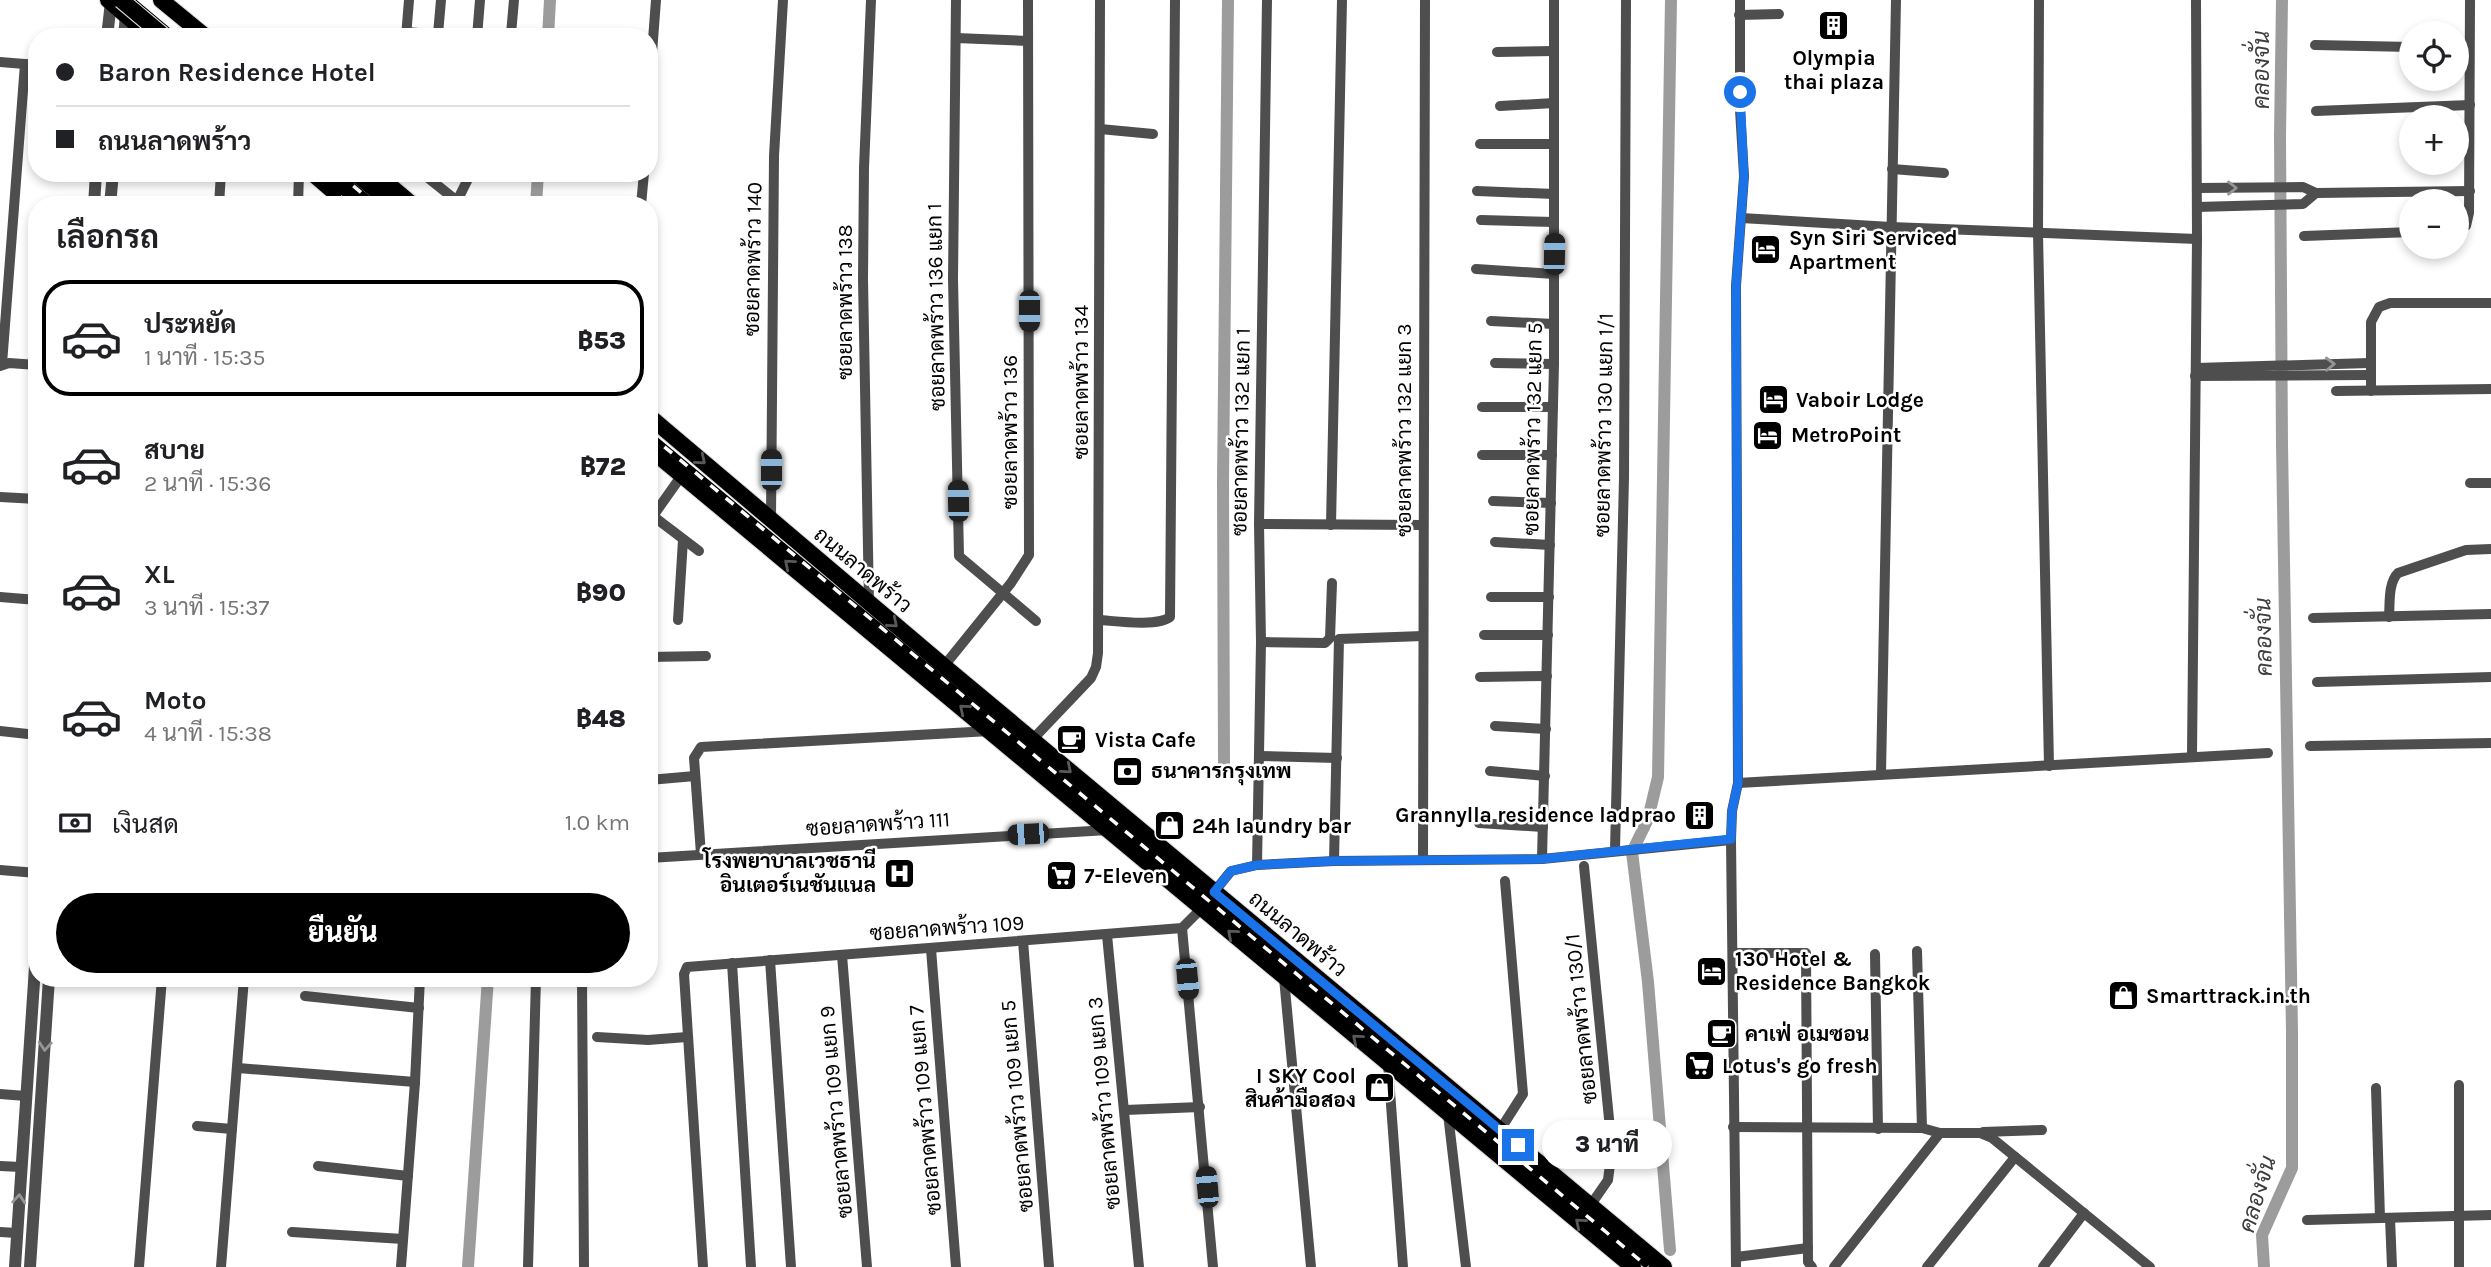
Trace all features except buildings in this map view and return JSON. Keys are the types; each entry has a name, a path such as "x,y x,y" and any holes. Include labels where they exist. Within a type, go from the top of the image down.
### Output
{"main road":[{"path":"146,0 180,28"},
{"path":"161,0 195,28"},
{"path":"118,3 142,28"},
{"path":"118,3 153,28"},
{"path":"326,182 347,196"},
{"path":"336,182 350,196"},
{"path":"371,182 384,196"},
{"path":"375,182 398,196"},
{"name":"ถนนลาดพร้าว","path":"658,424 1032,740 1664,1267"},
{"name":"ถนนลาดพร้าว","path":"658,455 1633,1267"},
{"path":"1448,1114 1461,1098"},
{"path":"1468,1130 1481,1115"}],"street":[{"path":"407,28 409,0"},
{"path":"439,28 441,0"},
{"path":"478,28 480,0"},
{"path":"512,28 514,0"},
{"path":"654,28 656,0"},
{"name":"ซอยลาดพร้าว 140","path":"771,519 774,170 783,0"},
{"name":"ซอยลาดพร้าว 138","path":"869,603 863,268 864,156 871,0"},
{"name":"ซอยลาดพร้าว 136 แยก 1","path":"956,0 953,279 959,556 1036,621"},
{"name":"ซอยลาดพร้าว 136","path":"944,666 1002,594 1029,555 1028,0"},
{"name":"ซอยลาดพร้าว 134","path":"1032,740 1091,678 1096,667 1099,620 1100,0"},
{"path":"1099,620 1165,621 1170,617 1171,609 1175,0"},
{"name":"ซอยลาดพร้าว 132 แยก 1","path":"1257,865 1267,0"},
{"path":"1331,525 1342,0"},
{"name":"ซอยลาดพร้าว 132 แยก 3","path":"1423,860 1425,0"},
{"name":"ซอยลาดพร้าว 132 แยก 5","path":"1542,859 1554,364 1554,0"},
{"name":"ซอยลาดพร้าว 130 แยก 1/1","path":"1620,850 1626,0"},
{"path":"1740,0 1741,146 1744,176 1736,286 1738,783 1732,811 1731,839 1736,1262 1808,1248"},
{"path":"1881,774 1896,0"},
{"path":"2039,0 2038,233 2049,766"},
{"path":"2192,756 2197,239 2196,0"},
{"path":"2469,213 2470,0"},
{"path":"110,28 118,3"},
{"path":"118,3 122,28"},
{"path":"1739,15 1779,14"},
{"path":"956,38 1028,41"},
{"path":"2315,45 2399,47"},
{"path":"1497,52 1554,51"},
{"path":"0,62 28,64"},
{"path":"28,94 1,365 28,365"},
{"path":"1500,106 1555,103"},
{"path":"2316,111 2470,105"},
{"path":"1100,129 1153,134"},
{"path":"1480,144 1554,144"},
{"path":"1892,169 1944,173"},
{"path":"432,182 448,196"},
{"path":"2197,188 2303,187 2316,193 2470,191"},
{"path":"1477,191 1554,194"},
{"path":"2197,207 2303,204 2316,193"},
{"path":"1741,218 2197,239"},
{"path":"1481,220 1554,222"},
{"path":"2304,236 2399,232"},
{"path":"1476,270 1554,274"},
{"path":"2371,391 2371,322 2379,307 2390,303 2491,303"},
{"path":"1491,321 1554,324"},
{"path":"1494,363 1554,364"},
{"path":"2195,372 2295,370 2370,363"},
{"path":"2295,370 2370,375"},
{"path":"2336,391 2491,390"},
{"path":"1482,407 1553,407"},
{"path":"1482,455 1552,455"},
{"path":"658,505 682,475"},
{"path":"2470,483 2491,483"},
{"path":"0,497 28,499"},
{"path":"1493,501 1551,503"},
{"path":"658,520 699,551"},
{"path":"1259,524 1423,525"},
{"path":"678,620 683,540"},
{"path":"1494,542 1550,545"},
{"path":"2389,617 2392,584 2398,573 2458,552 2491,549"},
{"path":"1261,642 1325,643 1330,638 1332,583"},
{"path":"0,597 28,599"},
{"path":"1491,597 1549,597"},
{"path":"2313,618 2491,614"},
{"path":"1484,635 1548,635"},
{"path":"1334,861 1339,639 1423,636"},
{"path":"658,657 706,656"},
{"path":"1480,677 1547,676"},
{"path":"2318,682 2491,677"},
{"path":"1495,726 1546,729"},
{"path":"0,731 28,734"},
{"path":"701,854 694,758 701,747 990,731"},
{"path":"2310,746 2491,743"},
{"path":"1738,783 2268,753"},
{"path":"1259,756 1337,758"},
{"path":"1490,771 1545,776"},
{"path":"658,779 695,776"},
{"path":"1479,822 1544,827"},
{"name":"ซอยลาดพร้าว 111","path":"658,857 1109,830"},
{"path":"1214,892 1231,871 1257,865 1334,861 1542,859 1731,839"},
{"name":"ซอยลาดพร้าว 130/1","path":"1584,866 1612,1149 1608,1180 1590,1206"},
{"path":"0,870 28,872"},
{"path":"1500,1130 1523,1094 1505,881"},
{"path":"1202,908 1182,928 1213,1267"},
{"name":"ซอยลาดพร้าว 109","path":"687,1037 684,974 687,967 1182,928"},
{"name":"ซอยลาดพร้าว 109 แยก 3","path":"1107,935 1139,1267"},
{"name":"ซอยลาดพร้าว 109 แยก 5","path":"1023,941 1049,1267"},
{"name":"ซอยลาดพร้าว 109 แยก 7","path":"931,949 956,1267"},
{"path":"1917,951 1922,1128"},
{"path":"1732,953 1806,953 1808,1262 1812,1267"},
{"path":"1875,954 1878,1129"},
{"name":"ซอยลาดพร้าว 109 แยก 9","path":"842,955 867,1267"},
{"path":"770,960 791,1267"},
{"path":"732,962 751,1267"},
{"path":"1284,978 1311,1267"},
{"path":"15,1267 34,987"},
{"path":"30,1267 48,987"},
{"path":"139,1267 161,987"},
{"path":"221,1267 243,987"},
{"path":"401,1267 420,987"},
{"path":"528,1267 536,987"},
{"path":"582,987 584,1267"},
{"path":"305,996 419,1008"},
{"path":"597,1037 648,1041 687,1037 703,1267"},
{"path":"1388,1064 1403,1267"},
{"path":"238,1068 415,1082"},
{"path":"2459,1085 2459,1267"},
{"path":"2376,1088 2385,1218 2392,1267"},
{"path":"0,1094 26,1096"},
{"path":"1125,1110 1200,1107"},
{"path":"1448,1114 1465,1267"},
{"path":"197,1126 232,1129"},
{"path":"1733,1126 1922,1128 1940,1133 2042,1130"},
{"path":"1834,1267 1940,1133"},
{"path":"1980,1133 1992,1138 2145,1265"},
{"path":"1927,1267 2015,1157"},
{"path":"0,1166 21,1167"},
{"path":"318,1166 408,1176"},
{"path":"2043,1267 2084,1213"},
{"path":"2306,1220 2491,1215"},
{"path":"0,1232 17,1233"},
{"path":"292,1232 403,1239"}],"waterway":[{"path":"548,28 550,0"},
{"path":"1224,763 1223,482 1228,0"},
{"path":"1670,1250 1648,982 1632,852 1648,819 1658,777 1671,0"},
{"name":"คลองจั่น","path":"2264,1267 2262,1235 2292,1168 2282,445 2282,0"},
{"path":"537,182 537,196"},
{"path":"468,1267 487,987"}],"railway":[{"path":"132,0 165,28"},
{"path":"349,182 365,196"},
{"path":"658,442 1648,1267"}],"place":[{"name":"Olympia thai plaza","path":"1834,26"},
{"name":"Syn Siri Serviced Apartment","path":"1766,250"},
{"name":"Vaboir Lodge","path":"1773,400"},
{"name":"MetroPoint","path":"1768,435"},
{"name":"Vista Cafe","path":"1072,740"},
{"name":"ธนาคารกรุงเทพ","path":"1128,771"},
{"name":"Grannylla residence ladprao","path":"1699,815"},
{"name":"24h laundry bar","path":"1169,826"},
{"name":"โรงพยาบาลเวชธานี อินเตอร์เนชันแนล","path":"899,873"},
{"name":"7-Eleven","path":"1061,876"},
{"name":"130 Hotel & Residence Bangkok","path":"1712,971"},
{"name":"Smarttrack.in.th","path":"2123,996"},
{"name":"คาเฟ่ อเมซอน","path":"1722,1034"},
{"name":"Lotus's go fresh","path":"1699,1066"},
{"name":"I SKY Cool สินค้ามือสอง","path":"1379,1088"}],"route":[{"path":"1518,1145 1214,892 1231,871 1257,865 1334,861 1542,859 1731,839 1732,811 1738,783 1736,286 1744,176 1740,92"}]}
